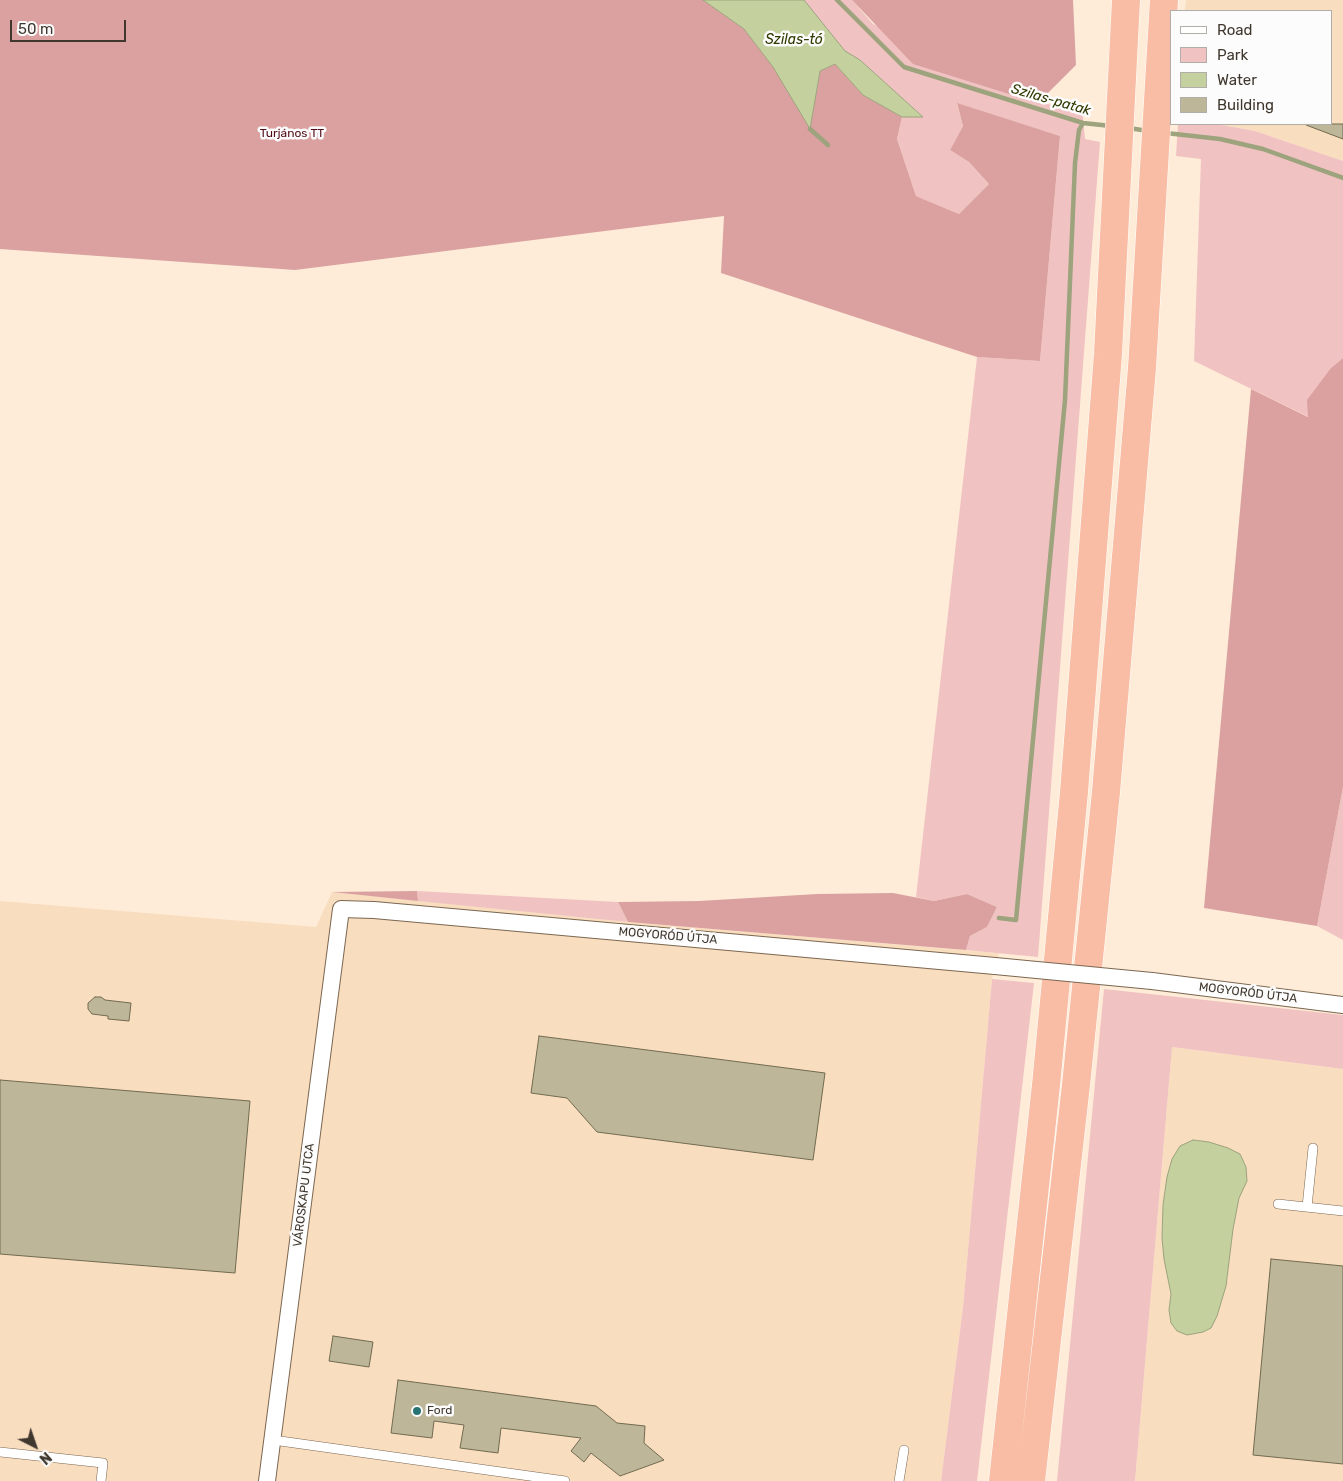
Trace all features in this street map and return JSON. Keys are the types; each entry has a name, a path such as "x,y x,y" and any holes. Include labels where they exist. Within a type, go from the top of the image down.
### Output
{"highway":[{"path":"1003,1481 1046,1085 1074,792 1108,354 1126,0"},
{"path":"1031,1481 1076,1085 1106,792 1142,368 1164,0"}],"street":[{"name":"MOGYORÓD ÚTJA","path":"341,909 374,910 995,966 1152,982 1343,1005"},
{"name":"VÁROSKAPU UTCA","path":"267,1481 341,909"}],"lane":[{"path":"1308,1207 1313,1148"},
{"path":"1278,1204 1343,1211"},
{"path":"273,1440 565,1481"},
{"path":"899,1481 904,1450"},
{"path":"0,1452 103,1463 101,1481"}],"shaded area":[{"path":"1186,0 1343,0 1343,161 1255,131 1222,125 1333,125 1333,10 1185,10"},
{"path":"332,892 628,922 999,953 992,979 963,1307 941,1481 0,1481 0,901 316,927"},
{"path":"1172,1047 1343,1069 1343,1481 1135,1481"}],"green space":[{"name":"Turjános TT","path":"0,0 703,0 744,29 773,67 810,128 820,71 835,64 863,95 902,117 897,139 916,196 959,214 989,184 969,162 950,150 963,126 957,103 1060,136 1040,361 977,357 721,273 724,216 295,270 0,249"},
{"path":"804,0 852,0 873,24 1038,103 1082,108 1085,139 1100,142 1038,957 966,950 970,936 987,927 997,907 967,894 934,901 916,897 977,357 1040,361 1060,136 957,104 963,126 950,150 969,162 989,184 959,214 916,196 897,139 902,117 923,117 860,60 845,51"},
{"path":"852,0 1073,0 1076,65 1038,103 913,64"},
{"path":"1178,125 1222,125 1255,131 1343,161 1343,358 1331,368 1309,417 1194,361 1201,159 1176,156"},
{"path":"1343,358 1343,787 1317,926 1204,908 1251,389 1308,417 1307,400 1331,368"},
{"path":"1343,787 1343,940 1317,926"},
{"path":"417,891 618,902 628,922 418,901"},
{"path":"417,891 418,901 332,892"},
{"path":"893,893 934,901 967,894 997,907 987,927 970,936 966,950 628,922 618,902 699,901 817,894"},
{"path":"992,979 1034,983 977,1481 941,1481 963,1307"},
{"path":"1104,989 1343,1015 1343,1069 1172,1047 1135,1481 1057,1481"}],"water":[{"name":"Szilas-tó","path":"703,0 804,0 845,51 860,60 923,117 902,117 863,95 835,64 820,71 810,129 773,67 744,29"},
{"path":"1193,1140 1209,1142 1240,1154 1246,1167 1247,1181 1239,1198 1226,1286 1217,1316 1211,1328 1203,1332 1187,1335 1177,1331 1171,1323 1169,1310 1171,1294 1162,1238 1163,1205 1172,1159 1180,1146"}],"building":[{"path":"1343,124 1343,139 1306,125"},
{"path":"95,997 131,1003 129,1021 108,1019 108,1016 92,1014 88,1009 88,1003"},
{"path":"539,1036 825,1073 813,1160 597,1132 567,1098 531,1093"},
{"path":"0,1080 250,1101 235,1273 0,1254"},
{"path":"1271,1259 1343,1266 1343,1464 1253,1455"},
{"path":"333,1336 373,1342 369,1367 329,1361"},
{"path":"398,1380 596,1406 617,1423 645,1426 644,1443 664,1460 620,1476 591,1453 584,1462 571,1451 581,1438 501,1428 498,1453 460,1448 464,1425 434,1421 432,1438 391,1433"}],"waterway":[{"name":"Szilas-patak","path":"837,0 904,67 1083,123 1111,126"},
{"path":"999,918 1016,920 1065,400 1075,163 1079,130 1083,123"},
{"name":"Szilas-patak","path":"1129,128 1148,131"},
{"path":"810,129 828,145"},
{"name":"Szilas-patak","path":"1166,133 1220,139 1263,149 1343,178"}],"place":[{"name":"Ford","path":"417,1411"}]}
